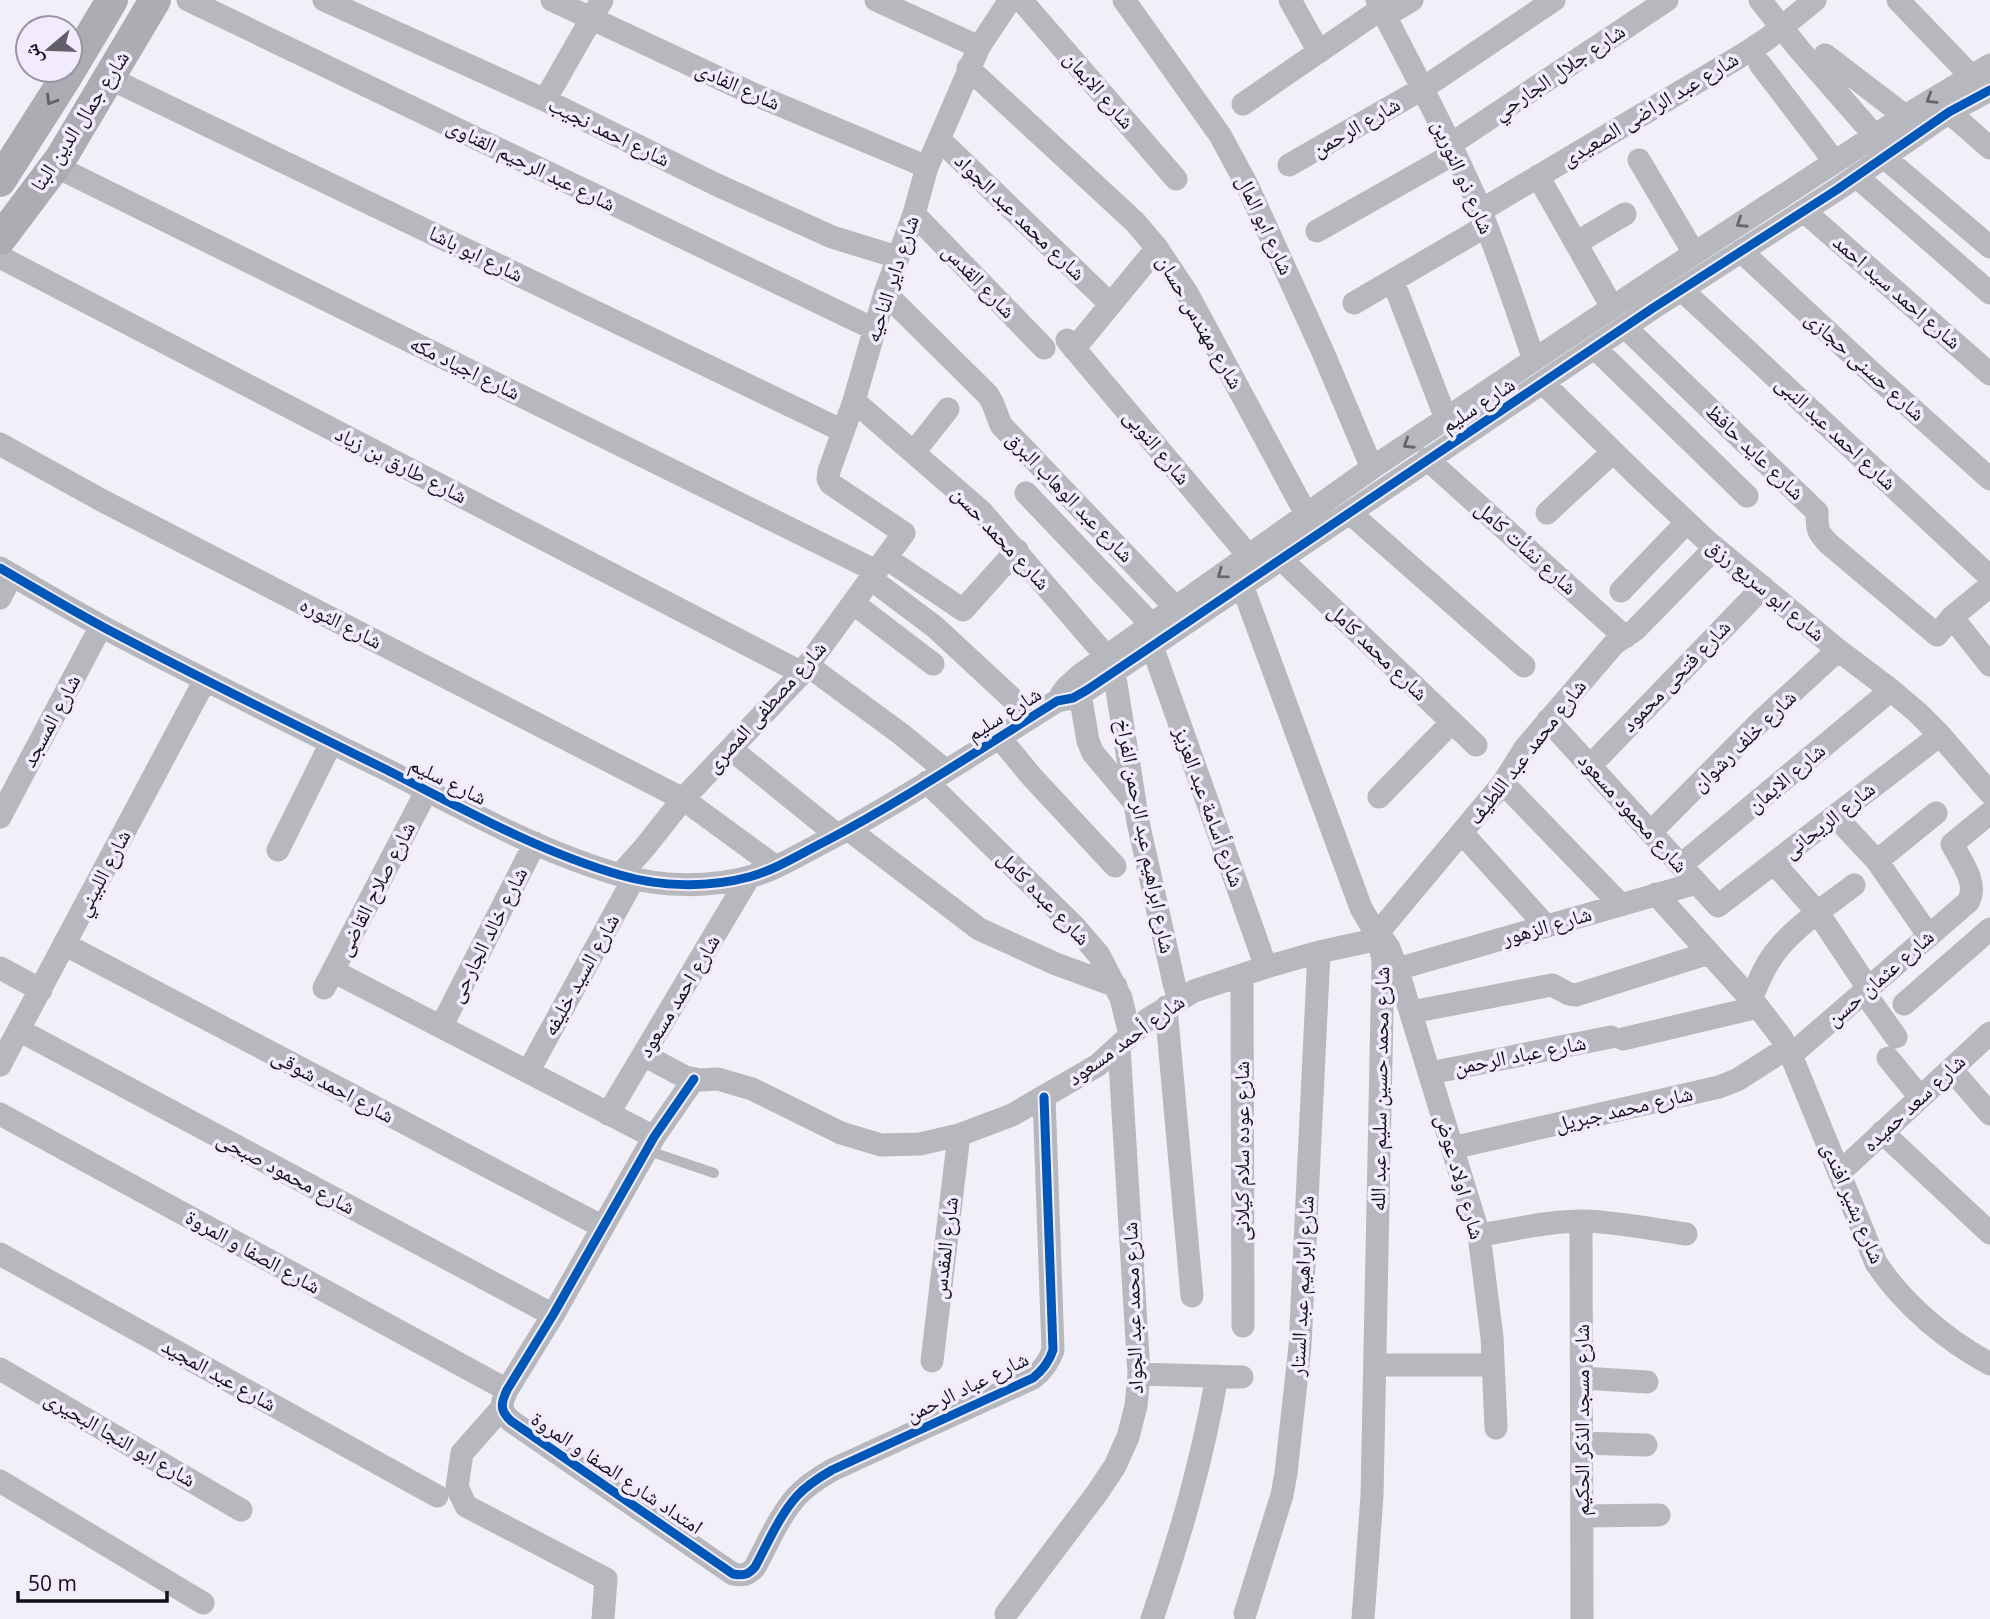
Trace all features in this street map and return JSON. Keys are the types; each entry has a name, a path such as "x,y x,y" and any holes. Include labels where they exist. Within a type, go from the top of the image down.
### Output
{"main road":[{"name":"شارع جمال الدين البنا","path":"0,181 112,0"},
{"name":"شارع جمال الدين البنا","path":"0,239 55,166 155,0"}],"street":[{"name":"شارع عبد الرحيم القناوى","path":"188,0 874,329"},
{"name":"شارع احمد نجيب","path":"324,0 545,100 715,184 832,237 897,257"},
{"name":"شارع الفادى","path":"552,0 596,9 751,93 927,167"},
{"path":"876,0 979,47"},
{"name":"شارع داير الناحيه","path":"904,533 831,484 828,479 829,471 854,401 885,293 914,214 927,167 968,68 1010,0"},
{"name":"شارع الايمان","path":"1021,0 1176,180"},
{"name":"شارع ابو المال","path":"1124,0 1220,135 1247,185 1317,338 1372,468"},
{"path":"1290,0 1319,52"},
{"path":"1243,104 1381,8 1412,0"},
{"name":"شارع الرحمن","path":"1289,165 1422,89 1554,0"},
{"name":"شارع جلال الجارحي","path":"1317,231 1453,149 1667,0"},
{"path":"1760,0 1875,135"},
{"name":"شارع عبد الراضى الصعيدى","path":"1354,303 1483,218 1538,176 1744,54 1815,0"},
{"path":"1898,0 1980,70"},
{"name":"شارع ذو النورين","path":"1381,8 1453,149 1483,218 1535,360"},
{"path":"545,100 596,9"},
{"path":"1825,55 1905,116"},
{"path":"1760,64 1835,162"},
{"name":"شارع مهندس حسان","path":"968,68 1135,222 1157,248 1187,293 1306,514"},
{"name":"شارع سليم","path":"1151,635 1175,607 1372,468 1694,253 1980,70"},
{"name":"شارع ابو باشا","path":"109,78 843,431"},
{"name":"شارع سليم","path":"6,572 101,626 205,680 535,843 581,862 627,877 681,884 749,877 776,867 843,832 1032,717 1057,701 1067,687 1110,664 1151,635 1242,585 1949,112 1990,90"},
{"path":"1949,112 1990,148"},
{"name":"شارع محمد عبد الجواد","path":"939,139 1101,295"},
{"path":"1884,157 1990,247"},
{"path":"1639,160 1694,253"},
{"name":"شارع اجياد مكه","path":"55,166 877,569"},
{"path":"1538,176 1612,307"},
{"path":"1856,176 1990,293"},
{"name":"شارع احمد سيد احمد","path":"1804,211 1990,374"},
{"name":"شارع القدس","path":"914,214 1044,348"},
{"path":"1576,243 1625,214"},
{"name":"شارع النوبى","path":"1157,248 1071,344 1248,555"},
{"name":"شارع حسنى حجازى","path":"1741,251 1990,479"},
{"name":"شارع طارق بن زياد","path":"0,257 805,669 901,734 937,776"},
{"name":"شارع احمد عبد النبى","path":"1682,290 1990,577"},
{"name":"شارع عبد الوهاب البرق","path":"885,293 988,395 1001,425 1175,607"},
{"path":"1398,294 1446,419"},
{"name":"شارع عايد حافظ","path":"1625,327 1817,512 1816,526 1829,544 1937,635 1952,617"},
{"path":"1594,348 1747,496"},
{"name":"شارع ابو سريع رزق","path":"1543,383 1715,548 1838,650 1891,690 1940,734 1990,793"},
{"name":"شارع محمد حسن","path":"854,401 982,512 1017,550 1110,664"},
{"path":"914,452 948,409"},
{"name":"شارع الثوره","path":"0,444 116,507 683,799 776,867"},
{"path":"1547,513 1613,452"},
{"name":"شارع نشأت كامل","path":"1427,459 1625,637"},
{"path":"1026,493 1151,635"},
{"path":"1350,513 1524,666"},
{"path":"1622,591 1687,522"},
{"name":"شارع مصطفى المصرى","path":"627,877 645,848 683,799 805,669 904,533"},
{"name":"شارع محمد عبد اللطيف","path":"1378,937 1503,783 1525,748 1548,720 1614,644 1636,631 1715,548"},
{"path":"877,569 963,610 1017,550"},
{"name":"شارع محمد كامل","path":"1281,559 1476,745"},
{"path":"877,569 1032,717"},
{"path":"0,598 6,572"},
{"name":"شارع محمد حسين سليم عبد الله","path":"1242,585 1361,908 1378,937 1383,961 1372,1496 1363,1619"},
{"path":"1990,586 1952,617 1990,665"},
{"name":"شارع فتحى محمود","path":"1590,766 1762,587"},
{"path":"853,603 933,664"},
{"name":"شارع المسجد","path":"0,817 101,626"},
{"name":"شارع أسامة عبد العزيز","path":"1151,635 1266,967"},
{"name":"شارع خلف رشوان","path":"1651,832 1761,721 1838,650"},
{"name":"شارع سليم","path":"1057,701 1080,694 1110,664"},
{"name":"شارع ابراهيم عبد الرحمن الفراخ","path":"1110,664 1173,1003"},
{"name":"شارع اللبيني","path":"0,1065 205,680"},
{"name":"شارع الايمان","path":"1681,865 1891,690"},
{"path":"1080,694 1088,741 1093,753 1136,803"},
{"name":"شارع محمود مسعود","path":"1548,720 1718,906"},
{"path":"1379,797 1452,722"},
{"name":"شارع الريحانى","path":"1718,906 1940,734"},
{"path":"999,737 1032,777 1115,866"},
{"path":"278,850 331,743"},
{"path":"731,749 979,929 1056,964 1116,986"},
{"name":"شارع عبده كامل","path":"937,776 1099,955 1121,999 1125,1040"},
{"path":"1503,783 1620,905"},
{"name":"شارع صلاح القاضى","path":"427,790 329,979 441,1027"},
{"path":"1877,861 1937,813"},
{"name":"شارع عثمان حسن","path":"1789,1051 1866,990 1968,902 1973,894 1973,885 1952,844 1990,813"},
{"path":"1835,816 1877,861 1929,936"},
{"path":"1462,833 1546,926"},
{"name":"شارع خالد الجارحى","path":"441,1027 535,843"},
{"path":"1774,863 1818,913 1866,990 1892,1048 1920,1097"},
{"name":"شارع السيد خليفه","path":"528,1072 627,877"},
{"name":"شارع احمد مسعود","path":"608,1114 749,877"},
{"name":"شارع الزهور","path":"1396,969 1697,883"},
{"path":"1755,1003 1762,974 1776,950 1854,885"},
{"name":"شارع بشير افندى","path":"1656,894 1755,1003 1781,1037 1876,1263 1890,1284 1932,1324 1970,1353 1990,1364"},
{"path":"1905,1004 1990,929"},
{"name":"شارع أحمد مسعود","path":"644,1055 685,1077 718,1079 752,1089 841,1133 881,1145 920,1144 959,1135 1013,1115 1098,1065 1148,1018 1194,991 1266,967 1378,937"},
{"name":"شارع اولاد عوض","path":"1378,937 1389,948 1411,1012 1479,1235 1486,1277 1496,1428"},
{"name":"شارع احمد شوقى","path":"64,944 603,1227"},
{"name":"شارع ابراهيم عبد الستار","path":"1245,1614 1282,1495 1286,1473 1300,1346 1319,952"},
{"path":"1411,1012 1552,985 1576,995 1709,953"},
{"path":"0,968 41,990"},
{"name":"شارع عوده سلام كيلانى","path":"1242,975 1243,1326"},
{"path":"1173,1003 1192,1296"},
{"name":"شارع عباد الرحمن","path":"1430,1073 1617,1038 1755,1003"},
{"path":"441,1027 608,1114 650,1144"},
{"name":"شارع محمود صبحى","path":"19,1030 553,1315"},
{"name":"شارع سعد حميده","path":"1839,1173 1990,1033"},
{"name":"شارع محمد عبد الجواد","path":"1006,1614 1115,1466 1128,1437 1136,1406 1139,1374 1125,1040"},
{"name":"شارع محمد جبريل","path":"1452,1149 1718,1087 1737,1080 1789,1051"},
{"path":"1951,1069 1990,1114"},
{"path":"603,1619 606,1579 466,1506 457,1487 462,1453 504,1399 650,1144 694,1079"},
{"name":"شارع عباد الرحمن","path":"733,1574 742,1576 750,1573 784,1513 814,1481 832,1470 1032,1378 1049,1361 1054,1350 1044,1097"},
{"name":"شارع الصفا و المروة","path":"0,1114 504,1399"},
{"path":"1882,1132 1990,1233"},
{"name":"شارع المقدس","path":"932,1361 959,1135"},
{"path":"1479,1235 1557,1222 1581,1221 1615,1223 1686,1234"},
{"name":"شارع مسجد الذكر الحكيم","path":"1581,1221 1582,1619"},
{"name":"شارع عبد المجيد","path":"0,1254 437,1496"},
{"path":"1375,1365 1493,1365"},
{"name":"شارع ابو النجا البحيرى","path":"0,1369 241,1510"},
{"path":"1139,1374 1242,1377"},
{"path":"1152,1619 1191,1496 1207,1433 1217,1376"},
{"path":"1582,1378 1647,1382"},
{"name":"امتداد شارع الصفا و المروة","path":"504,1399 511,1421 733,1574"},
{"path":"1582,1443 1646,1445"},
{"path":"0,1481 203,1603"},
{"path":"1582,1516 1659,1515"}],"lane":[{"path":"650,1144 714,1174"}],"cycle path":[{"path":"0,568 172,663 499,827 559,854 620,875 651,882 684,885 733,881 778,866 854,826 1057,701 1073,698 1087,690 1653,308 1838,189 1949,112 1990,90"},
{"path":"694,1079 654,1137 507,1390 502,1406 511,1421 733,1574 740,1575 755,1567 785,1512 805,1488 832,1470 1033,1378 1048,1362 1053,1350 1044,1097"}]}
